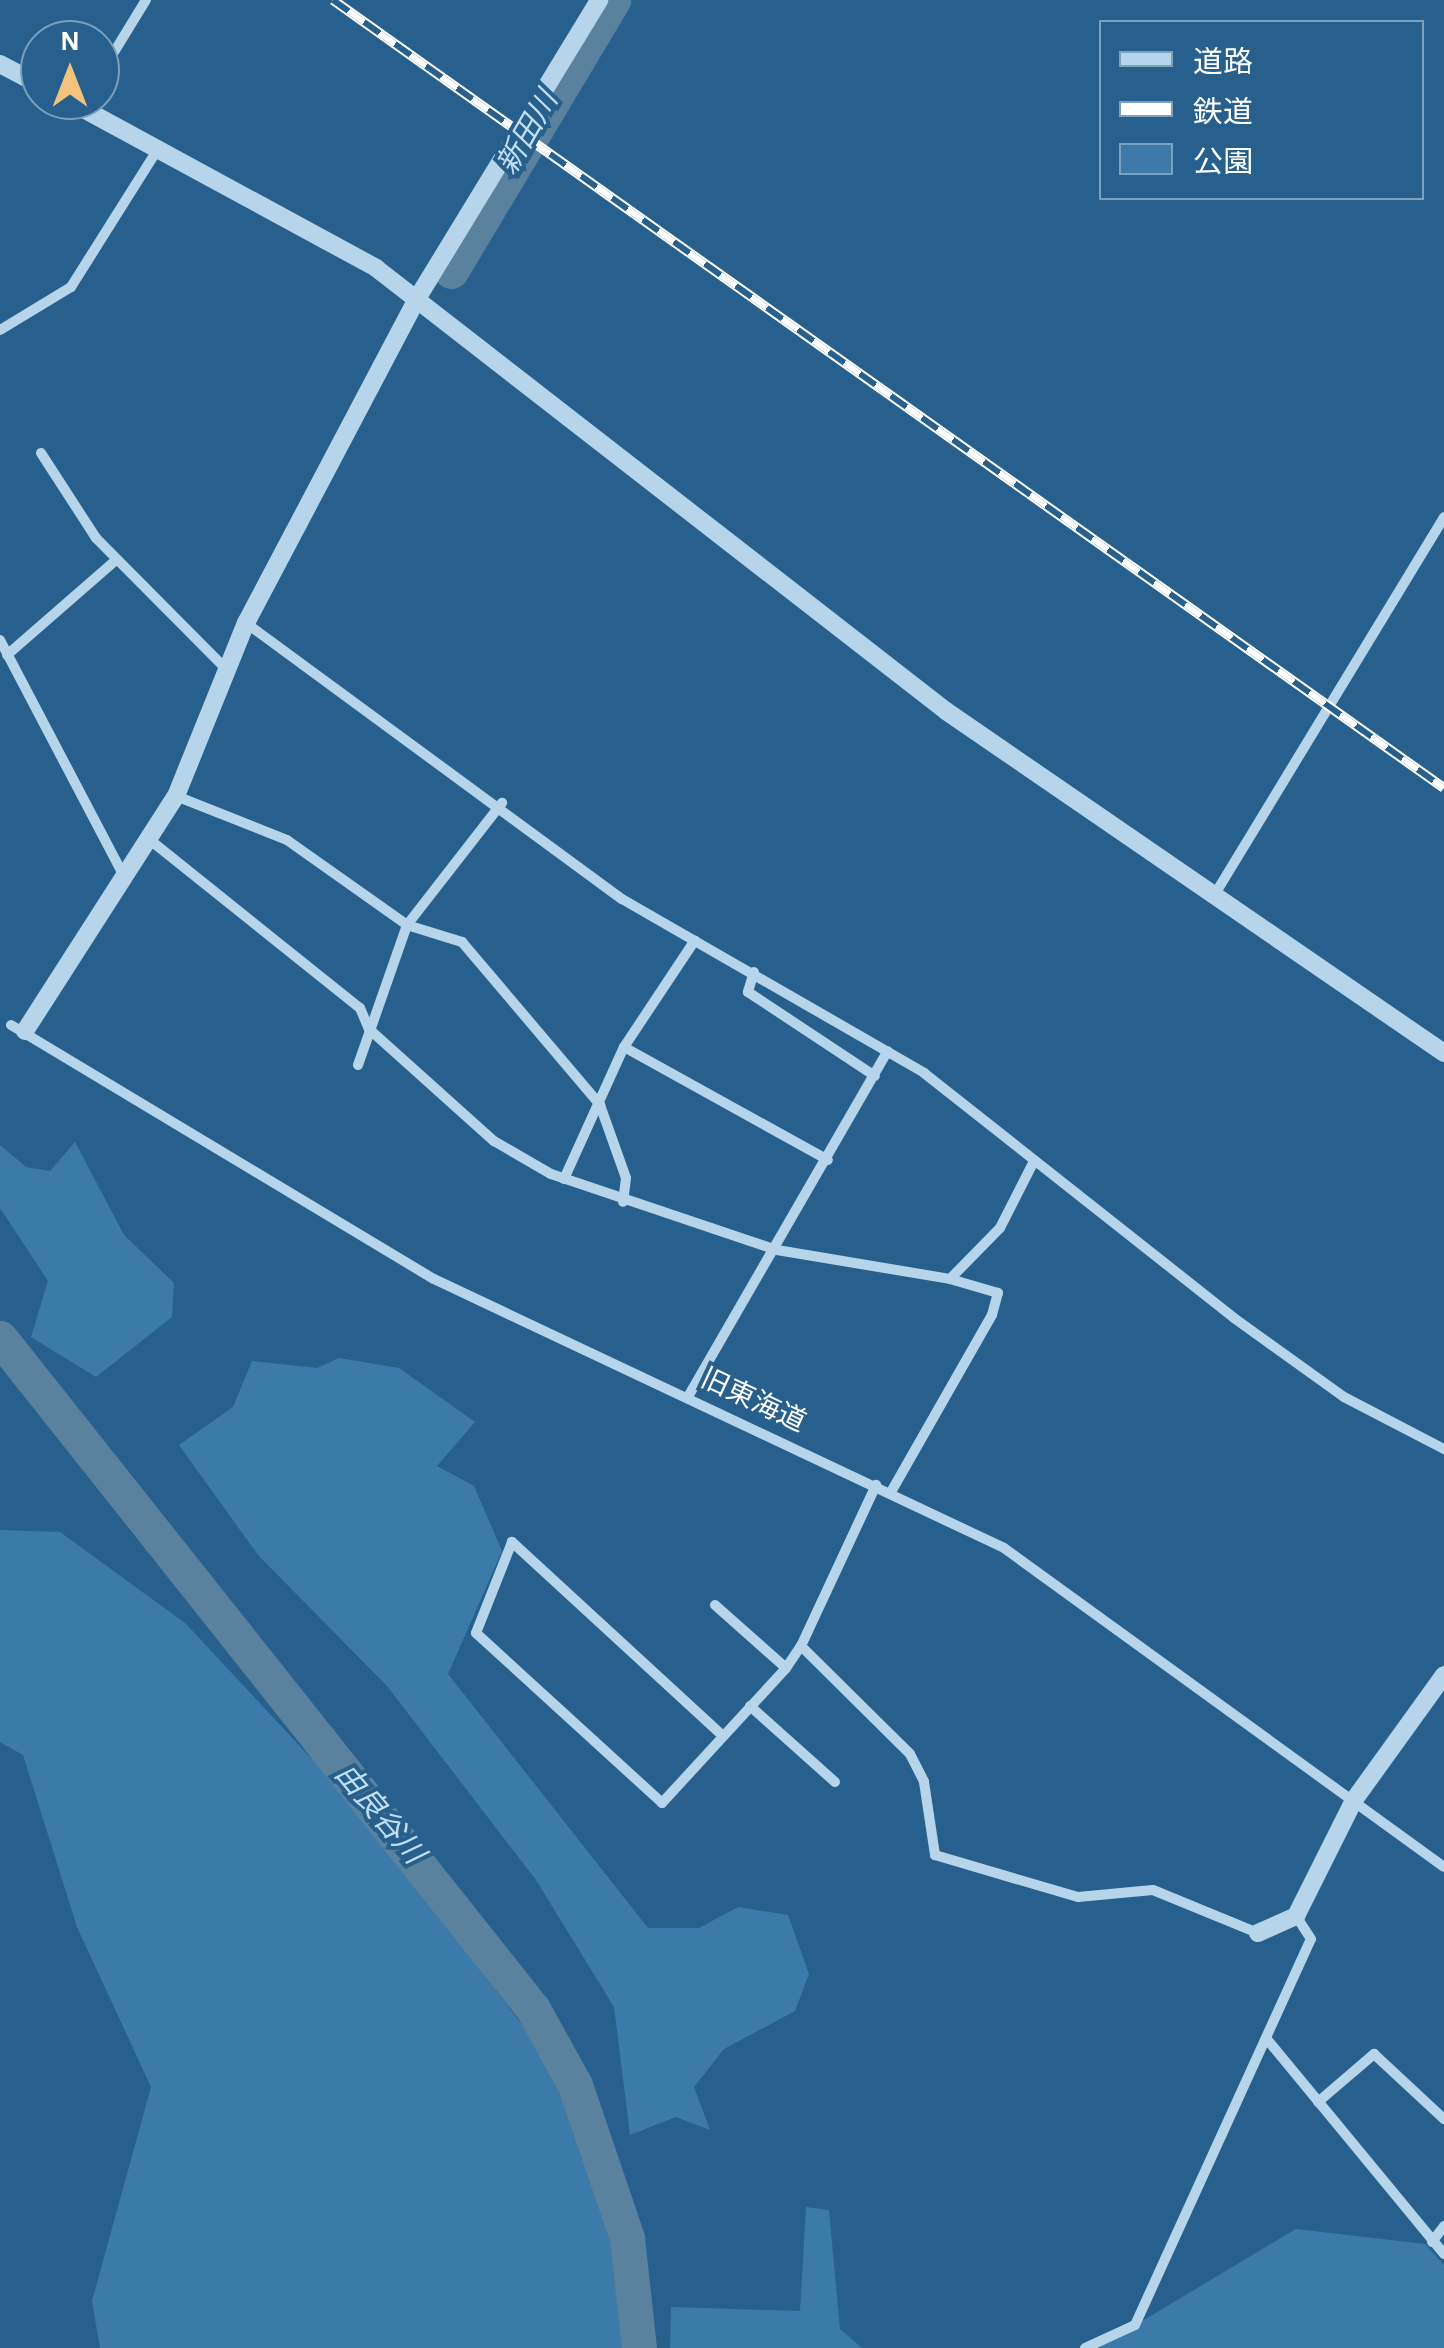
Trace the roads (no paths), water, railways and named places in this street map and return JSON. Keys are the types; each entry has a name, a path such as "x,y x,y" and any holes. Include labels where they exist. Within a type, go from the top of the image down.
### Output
{"street":[{"path":"120,42 146,0"},
{"path":"18,1028 122,872 150,840 176,796 246,623 418,298 599,0"},
{"path":"111,120 295,217 418,298 946,710 1444,1053"},
{"path":"0,330 71,287 160,146"},
{"path":"41,453 116,560 227,670"},
{"path":"1214,894 1444,518"},
{"path":"7,655 116,560"},
{"path":"246,623 502,803 622,899 888,1051 1032,1165 1344,1397 1444,1449"},
{"path":"0,640 122,872"},
{"path":"176,796 286,840 407,924 462,942 493,970 600,1106 626,1178 623,1202"},
{"path":"358,1064 407,924 502,803"},
{"path":"150,840 360,1008 370,1029 494,1140 564,1179 623,1202 777,1250 950,1279 998,1293 992,1315 891,1492"},
{"path":"564,1179 624,1047 695,940"},
{"path":"754,972 748,992 875,1076"},
{"name":"旧東海道","path":"18,1028 204,1148 434,1279 688,1395 1004,1548 1444,1867"},
{"path":"624,1047 828,1160"},
{"path":"688,1395 777,1250 888,1051"},
{"path":"950,1279 1000,1228 1032,1165"},
{"path":"723,1736 512,1542 476,1633 662,1803 786,1668 801,1646 876,1484"},
{"path":"715,1605 786,1668"},
{"path":"801,1646 910,1754 924,1782 935,1856 1078,1897 1153,1890 1258,1933 1296,1916 1354,1800 1444,1675"},
{"path":"750,1706 836,1782"},
{"path":"1085,2348 1135,2325 1311,1938 1296,1916"},
{"path":"1266,2038 1444,2254"},
{"path":"1318,2102 1374,2054 1444,2119"},
{"path":"1432,2242 1444,2226"}],"waterway":[{"name":"新田川","path":"451,271 613,0"},
{"name":"由良谷川","path":"0,1338 533,2009 575,2085 627,2238 639,2348"}],"railway":[{"path":"333,0 1444,788"}]}
